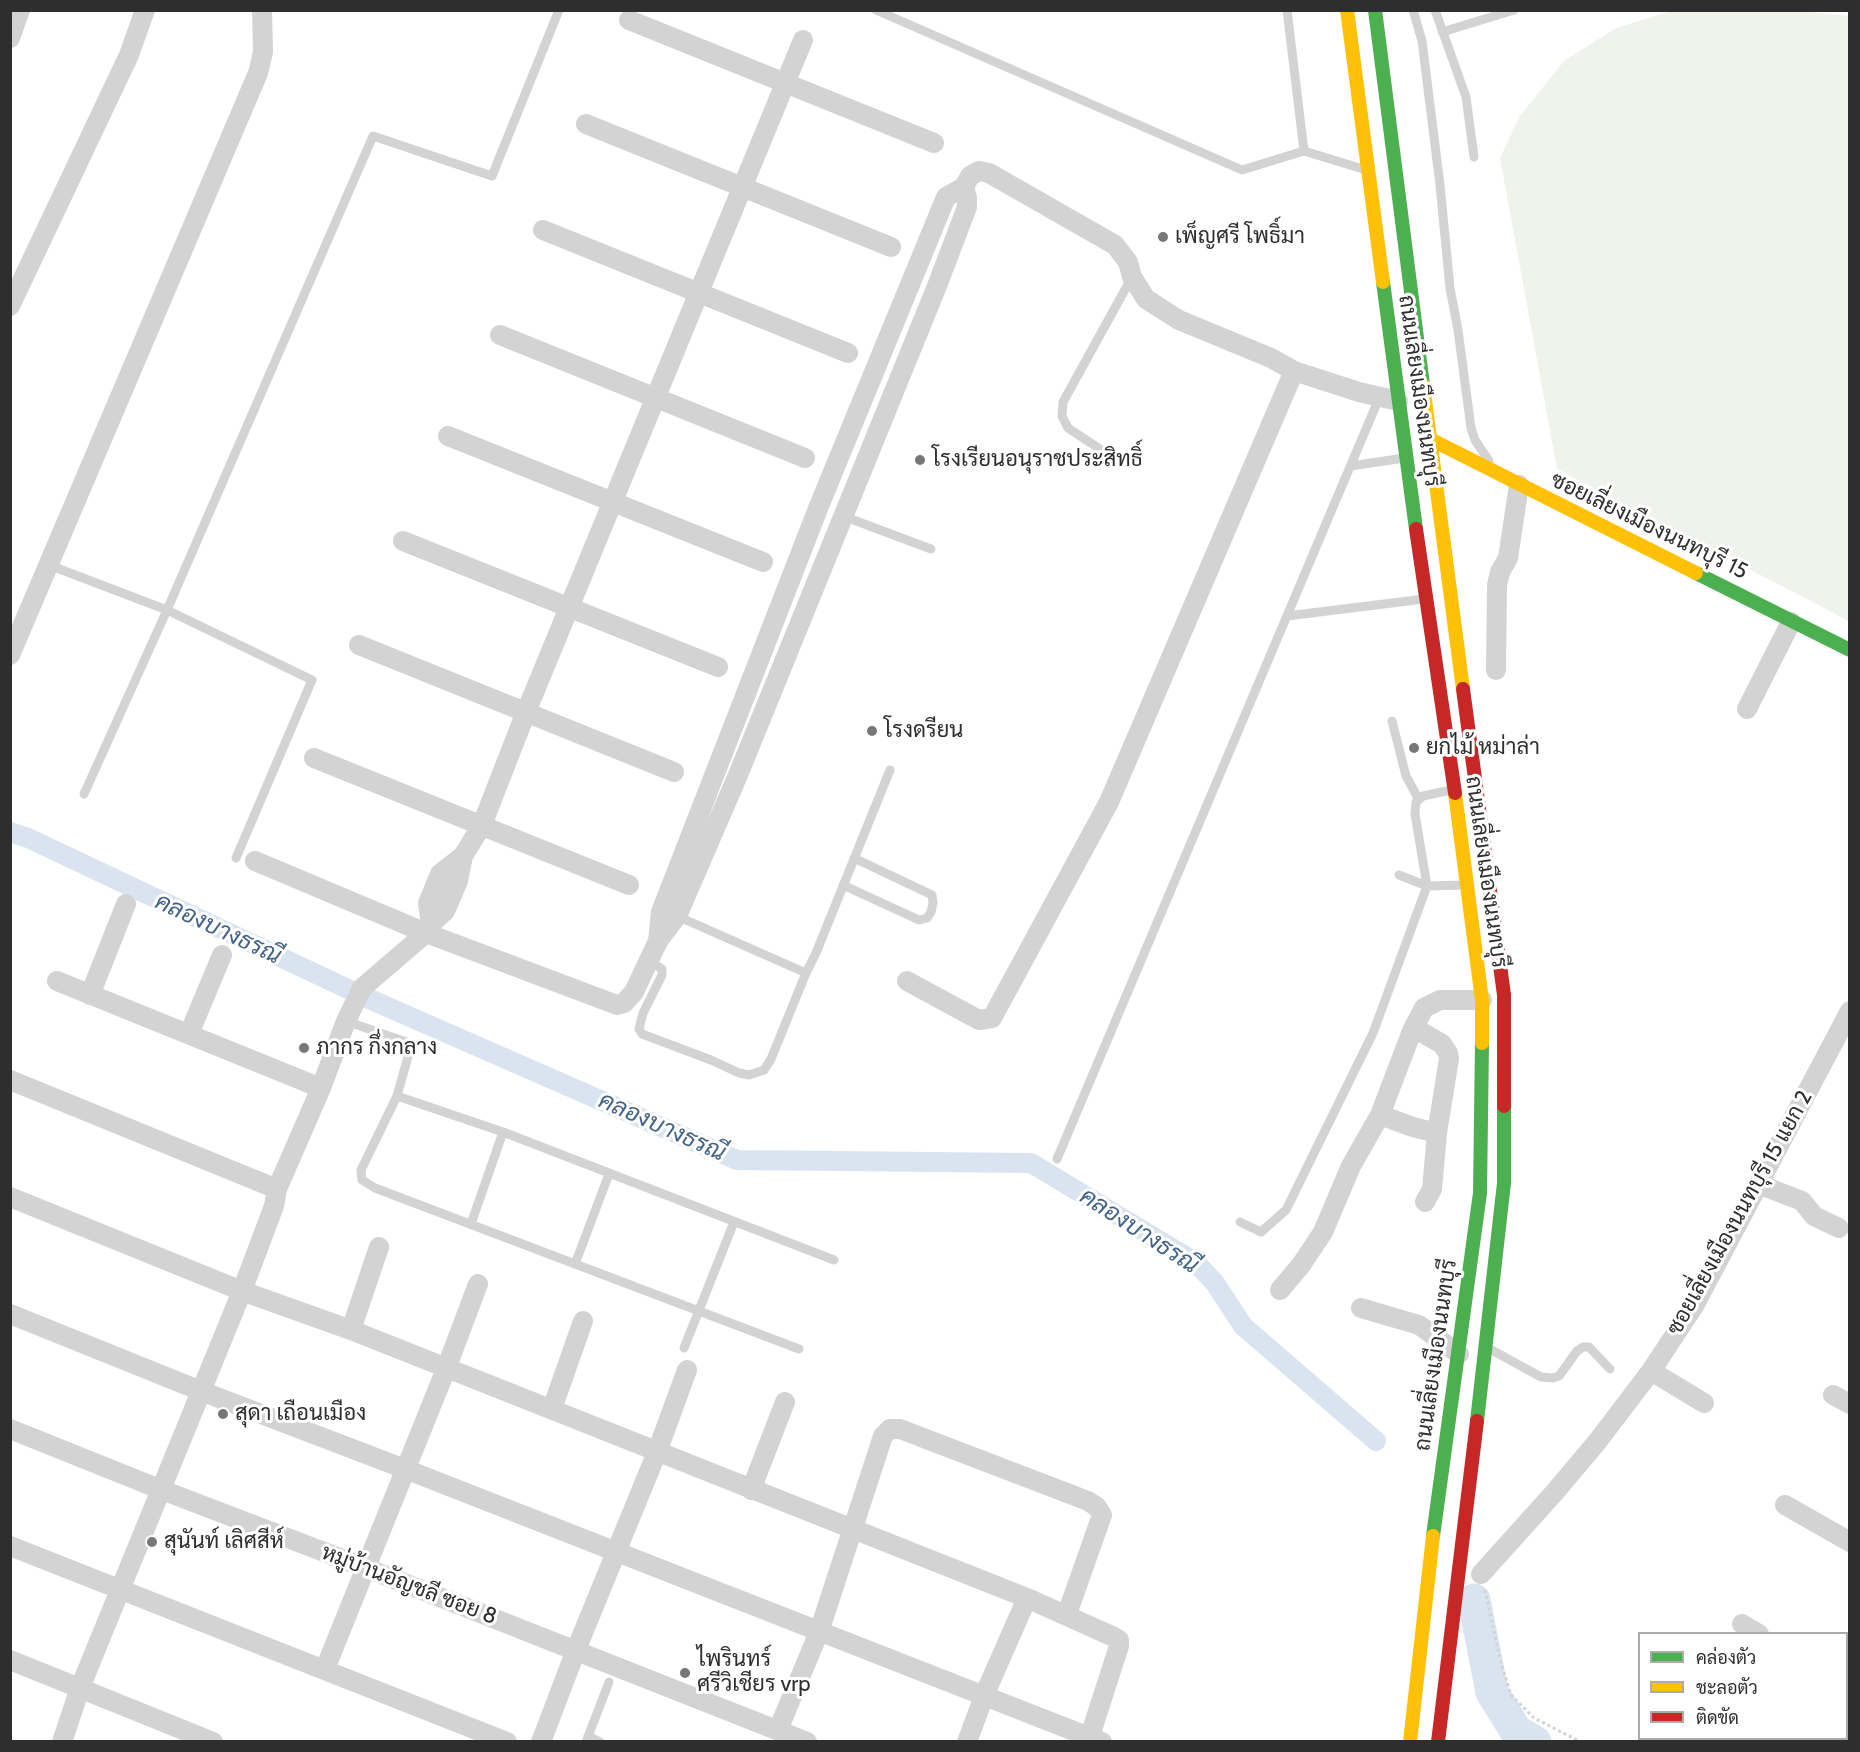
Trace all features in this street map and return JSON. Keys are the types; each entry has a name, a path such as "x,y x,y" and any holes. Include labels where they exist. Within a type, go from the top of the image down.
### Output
{"main road":[{"name":"ถนนเลี่ยงเมืองนนทบุรี","path":"1347,10 1368,171 1389,399 1406,458 1468,885 1482,1000 1480,1193 1432,1539 1410,1742"},
{"name":"ถนนเลี่ยงเมืองนนทบุรี","path":"1375,10 1504,995 1504,1183 1438,1742"},
{"name":"ซอยเลี่ยงเมืองนนทบุรี 15","path":"1430,439 1850,650"}],"street":[{"path":"10,38 20,10"},
{"path":"10,306 129,55 145,10"},
{"path":"10,655 258,73 263,52 262,10"},
{"path":"629,20 934,143"},
{"path":"62,1742 80,1688 242,1291 274,1206 277,1189 354,1005 429,928 428,903 440,874 463,856 482,825 526,712 803,40"},
{"path":"586,124 891,247"},
{"path":"658,941 661,912 819,506 946,197 964,187 970,176 979,171 988,173 1115,245 1128,262 1132,277 1146,299 1179,320 1270,358 1294,371 1389,399"},
{"path":"245,860 429,928 617,1005 624,1003 634,992 658,941 677,916 751,745 938,286 967,207 964,187"},
{"path":"543,230 848,353"},
{"path":"500,335 805,458"},
{"path":"907,981 979,1020 993,1018 1109,802 1294,371"},
{"path":"448,436 763,562"},
{"path":"1496,670 1497,585 1500,572 1508,558 1519,485"},
{"path":"819,506 843,516"},
{"path":"403,541 718,667"},
{"path":"1747,709 1791,622"},
{"path":"359,645 674,772"},
{"path":"729,734 751,745"},
{"path":"314,758 629,885"},
{"path":"90,995 126,904"},
{"path":"189,1034 222,955"},
{"path":"57,981 321,1088"},
{"path":"1280,1290 1301,1265 1323,1232 1350,1166 1380,1115 1412,1031 1424,1008 1440,1000 1482,1000"},
{"name":"ซอยเลี่ยงเมืองนนทบุรี 15 แยก 2","path":"1481,1574 1554,1493 1651,1371 1694,1306 1850,1011"},
{"path":"1412,1031 1442,1044 1449,1059 1437,1133 1432,1189 1425,1202"},
{"path":"10,1080 277,1189"},
{"path":"1380,1115 1437,1133"},
{"path":"1758,1184 1802,1201 1814,1216 1839,1228"},
{"path":"10,1197 242,1291 351,1330 1067,1614 1119,1640 1096,1739 201,1391 10,1314"},
{"path":"351,1330 380,1246"},
{"path":"325,1669 478,1284"},
{"path":"1361,1308 1419,1325 1459,1354"},
{"path":"552,1410 583,1321"},
{"path":"542,1742 576,1650 657,1452 687,1370"},
{"path":"1651,1371 1704,1403"},
{"path":"751,1490 785,1402"},
{"name":"หมู่บ้านอัญชลี ซอย 8","path":"10,1429 807,1742"},
{"path":"778,1730 819,1632 884,1436 890,1429 900,1429 1097,1506 1102,1515 1067,1614"},
{"path":"1785,1505 1850,1542"},
{"path":"10,1546 507,1742"},
{"path":"967,1742 984,1696 1027,1598"},
{"path":"10,1660 213,1742"}],"lane":[{"path":"84,794 167,610 373,136 492,176 559,10"},
{"path":"876,10 1242,170 1304,151 1368,171"},
{"path":"1287,10 1304,151"},
{"path":"1413,10 1422,41 1440,185 1449,288 1458,330 1472,429 1476,440 1499,475"},
{"path":"1436,10 1466,97 1474,157"},
{"path":"1442,32 1514,10"},
{"path":"1106,453 1068,428 1062,416 1063,402 1132,277"},
{"path":"1057,1159 1351,466 1389,399"},
{"path":"1351,466 1406,458"},
{"path":"843,516 931,549"},
{"path":"49,565 167,610 312,680 245,860"},
{"path":"1287,616 1426,598"},
{"path":"1239,1222 1261,1232 1286,1210 1373,1033 1427,886 1415,814 1418,798 1406,776 1392,721"},
{"path":"648,960 662,969 662,975 643,1013 639,1029 642,1034 739,1073 749,1075 764,1070 771,1059 816,953 890,770"},
{"path":"1418,798 1454,789"},
{"path":"843,885 919,920 927,918 931,912 932,895 854,858"},
{"path":"1399,875 1427,886 1468,885"},
{"path":"677,916 806,973"},
{"path":"354,1005 406,1042 409,1053 397,1096 361,1170 362,1180 375,1188 798,1349"},
{"path":"397,1096 503,1132 834,1260"},
{"path":"471,1224 503,1132"},
{"path":"575,1264 609,1174"},
{"path":"684,1348 734,1222"},
{"path":"1485,1347 1540,1377 1559,1376 1577,1351 1583,1347 1589,1347 1610,1369"},
{"path":"600,1742 587,1739 609,1682"}],"path":[{"path":"1481,1574 1501,1663 1511,1695 1534,1718 1581,1742"}],"shaded area":[{"path":"1789,10 1849,16 1849,621 1557,469 1500,158 1519,117 1564,61 1616,28 1671,11"}],"waterway":[{"name":"คลองบางธรณี","path":"10,832 28,838 367,998 737,1160 1031,1163 1195,1262 1215,1283 1243,1326 1376,1441"},
{"name":"คลองบางธรณี","path":"1474,1600 1492,1692 1516,1731 1535,1742"}],"traffic: fast":[{"path":"1375,10 1423,385"},
{"path":"1383,282 1416,529"},
{"path":"1696,573 1850,650"},
{"path":"1433,1536 1480,1193 1482,1043"},
{"path":"1477,1421 1504,1183 1504,1106"}],"traffic: slow":[{"path":"1347,10 1383,282"},
{"path":"1423,385 1463,689"},
{"path":"1430,439 1696,573"},
{"path":"1455,793 1482,1000 1482,1043"},
{"path":"1410,1742 1433,1536"}],"traffic: jam":[{"path":"1416,529 1455,793"},
{"path":"1463,689 1504,995 1504,1106"},
{"path":"1438,1742 1477,1421"}],"place":[{"name":"เพ็ญศรี โพธิ์มา","path":"1163,237"},
{"name":"โรงเรียนอนุราชประสิทธิ์","path":"920,460"},
{"name":"โรงดรียน","path":"872,731"},
{"name":"ยกไม้ หม่าล่า","path":"1414,748"},
{"name":"ภากร กึ่งกลาง","path":"304,1048"},
{"name":"สุดา เถือนเมือง","path":"223,1414"},
{"name":"สุนันท์ เลิศสีห์","path":"152,1542"},
{"name":"ไพรินทร์ ศรีวิเชียร vrp","path":"685,1673"}]}
